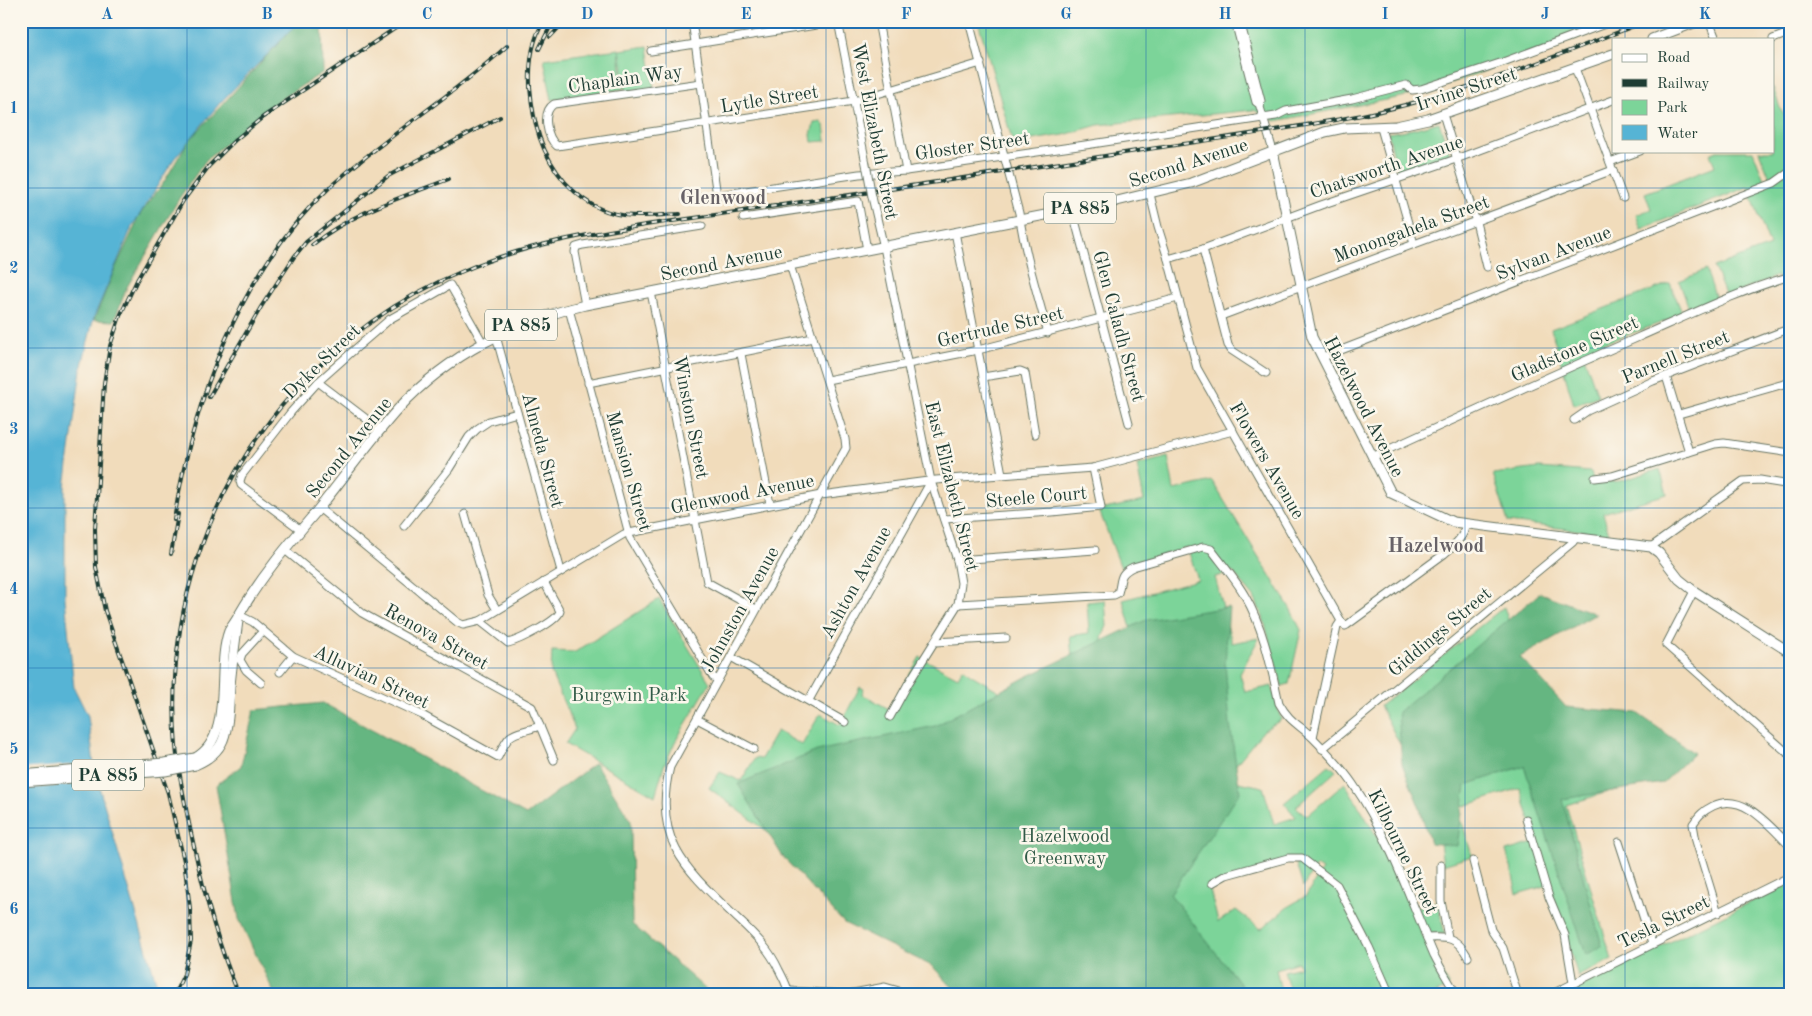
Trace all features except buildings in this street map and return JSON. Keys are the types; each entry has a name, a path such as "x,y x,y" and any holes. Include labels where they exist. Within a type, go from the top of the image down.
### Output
{"main road":[{"path":"1655,38 1699,21"},
{"name":"Irvine Street","path":"1325,132 1344,128 1381,128 1412,123 1443,114 1612,54"},
{"name":"Second Avenue","path":"195,762 208,748 217,731 230,630 256,586 399,408 449,364 483,343 531,321 585,305 1150,194 1190,182 1325,132"},
{"name":"Hazelwood Avenue","path":"1273,151 1312,337 1391,493 1453,522 1651,547"},
{"path":"1651,547 1659,553 1679,579 1694,591 1791,653"},
{"name":"PA 885","path":"21,775 195,762"},
{"name":"PA 885","path":"21,782 165,771 195,762"}],"street":[{"path":"692,21 717,196"},
{"path":"878,21 906,171"},
{"path":"969,21 1005,156 1027,254 1048,333"},
{"name":"Hazelwood Avenue","path":"1235,21 1256,102 1260,105"},
{"name":"Hazelwood Avenue","path":"1240,21 1261,101 1263,118 1273,151"},
{"name":"Second Avenue","path":"1263,118 1276,116 1286,111 1352,99 1406,85 1412,90 1421,89 1503,62 1613,21"},
{"path":"1710,21 1716,38"},
{"path":"651,52 839,22"},
{"name":"West Elizabeth Street","path":"839,22 866,169 883,247"},
{"path":"1774,39 1791,32"},
{"name":"Lytle Street","path":"558,146 854,101 980,63"},
{"path":"1575,68 1623,198"},
{"name":"Chaplain Way","path":"558,146 550,137 546,116 550,107 554,104 701,83"},
{"name":"Chatsworth Avenue","path":"1168,259 1203,249 1456,159 1612,100"},
{"path":"1443,114 1476,222 1487,267"},
{"name":"Gloster Street","path":"686,200 859,174 906,171 1263,118"},
{"path":"1381,128 1414,244"},
{"path":"1610,162 1637,152"},
{"name":"Monongahela Street","path":"1221,316 1613,170"},
{"name":"Sylvan Avenue","path":"1323,357 1774,183 1791,171"},
{"name":"Flowers Avenue","path":"1150,194 1197,368 1341,621"},
{"path":"743,218 858,201 867,250"},
{"name":"Glen Caladh Street","path":"1072,209 1128,423"},
{"path":"585,305 576,247 702,226"},
{"path":"954,232 1002,474"},
{"name":"East Elizabeth Street","path":"883,247 931,481 957,560 961,583 958,604 890,716"},
{"path":"1203,249 1228,345 1231,350 1266,373"},
{"name":"Johnston Avenue","path":"789,993 775,961 759,938 689,871 675,850 667,822 664,802 665,786 670,767 845,451 846,445 827,380 790,265"},
{"name":"Gladstone Street","path":"1372,457 1509,394 1670,324 1773,281 1791,276"},
{"name":"Dyke Street","path":"301,530 241,485 240,481 242,475 291,412 318,382 390,319 450,285 483,343"},
{"name":"Winston Street","path":"651,292 707,582 756,609"},
{"name":"Gertrude Street","path":"827,380 978,350 1178,298"},
{"name":"Mansion Street","path":"569,309 628,532 713,677 718,680"},
{"name":"Parnell Street","path":"1574,420 1587,411 1666,376 1791,328"},
{"name":"Almeda Street","path":"496,336 561,571"},
{"path":"588,383 813,338"},
{"path":"740,354 770,504"},
{"path":"983,377 1020,371 1025,373 1035,434"},
{"path":"1666,376 1689,452"},
{"path":"318,382 380,430"},
{"path":"1679,414 1791,382"},
{"path":"404,526 449,469 469,437 477,429 489,420 517,413"},
{"name":"Glenwood Avenue","path":"480,621 628,532 821,494 1002,474 1093,468 1233,430"},
{"path":"1595,478 1612,476 1715,444 1724,443 1791,453"},
{"name":"Steele Court","path":"944,519 1101,507 1093,468"},
{"path":"1651,547 1743,482 1760,480 1791,485"},
{"name":"Ashton Avenue","path":"809,700 931,481"},
{"path":"319,508 460,624 480,621 508,643 522,638 559,616 560,611 544,582"},
{"path":"465,514 488,594 497,610"},
{"path":"1313,737 1337,627 1341,621 1345,626 1347,625 1444,554 1455,544 1466,528 1466,524"},
{"name":"Giddings Street","path":"1322,749 1573,542 1576,537"},
{"name":"Kilbourne Street","path":"958,604 1114,595 1118,593 1120,576 1133,567 1203,547 1212,549 1245,596 1254,613 1263,636 1282,708 1289,719 1313,737 1353,782 1382,832 1435,957 1457,995"},
{"name":"Renova Street","path":"285,550 362,613 532,708 554,760"},
{"path":"957,560 1095,550"},
{"path":"1694,591 1666,645 1791,756"},
{"name":"Alluvian Street","path":"239,616 253,622 293,656 422,716 498,757 512,733 540,726"},
{"path":"261,683 246,670 240,660 242,654 263,631"},
{"path":"935,642 1006,638"},
{"path":"280,672 293,656"},
{"path":"731,657 845,722"},
{"path":"697,719 754,748"},
{"path":"1718,913 1696,841 1693,824 1700,812 1720,803 1737,802 1752,810 1791,847"},
{"path":"1526,819 1549,897 1565,935 1573,984"},
{"path":"1619,842 1652,944"},
{"path":"1212,883 1226,875 1288,858 1302,858 1337,885 1369,947 1390,995"},
{"path":"1474,861 1491,930 1503,948 1518,995"},
{"path":"1441,865 1441,901 1448,937"},
{"name":"Tesla Street","path":"1550,995 1791,876"},
{"path":"1427,938 1448,937 1462,946 1468,957"},
{"path":"789,993 848,994 885,987 899,991 902,995"}],"green space":[{"path":"299,21 322,21 323,72 269,107 206,160 180,197 127,287 114,321 94,320 137,222 136,220 164,182 187,143"},
{"path":"978,21 1626,21 1422,93 1275,121 1254,110 1098,125 1064,135 1013,143"},
{"path":"648,46 654,88 626,92 620,50"},
{"path":"619,49 623,89 552,100 544,59"},
{"path":"1774,90 1780,108 1787,118 1787,140 1791,145 1791,309 1777,276 1726,297 1714,267 1770,246 1748,187 1641,229 1636,215 1651,209 1645,193 1715,166 1710,154 1715,152 1753,152 1765,182 1771,180 1759,152 1774,152"},
{"path":"821,122 824,125 826,141 812,142 811,135 814,123"},
{"path":"1439,122 1450,155 1398,172 1388,133"},
{"path":"1706,270 1717,301 1690,311 1679,281"},
{"path":"1670,283 1683,315 1598,345 1599,351 1584,356 1598,396 1574,405 1551,329"},
{"name":"Hazelwood Greenway","path":"1168,457 1174,490 1212,481 1290,608 1301,630 1289,684 1282,686 1263,617 1254,597 1233,572 1215,577 1232,643 1259,638 1240,674 1245,692 1272,686 1281,720 1264,730 1224,779 1263,787 1274,824 1296,817 1284,803 1329,765 1336,771 1296,807 1307,816 1345,783 1376,835 1412,909 1437,901 1445,934 1421,933 1449,986 1433,995 1291,995 1284,971 1300,967 1298,962 1276,969 1282,995 987,995 709,788 720,772 741,781 755,758 761,759 777,731 802,745 820,714 840,725 860,687 864,689 862,694 889,709 920,657 958,677 963,668 1021,704 1075,690 1070,636 1089,633 1087,602 1105,600 1107,626 1102,638 1104,680 1143,671 1123,600 1198,580 1187,547 1121,568 1099,510 1144,501 1137,465","holes":["1295,860 1303,887 1316,866 1322,870 1306,896 1289,906 1261,929 1236,910 1218,922 1209,886 1281,862"]},
{"path":"1539,468 1591,472 1594,483 1621,481 1660,469 1667,494 1603,513 1609,534 1508,522 1493,474"},
{"path":"1540,593 1596,614 1520,657 1566,707 1637,713 1694,753 1663,783 1562,799 1602,946 1586,955 1524,766 1466,785 1457,846 1430,843 1419,806 1402,764 1398,712"},
{"name":"Burgwin Park","path":"659,599 710,683 675,742 664,766 655,796 565,744 575,729 551,673 552,651 575,652"},
{"name":"Hazelwood Greenway","path":"1229,607 1225,663 1230,725 1240,792 1170,894 1249,995 960,995 932,966 844,923 783,857 738,784 817,751 935,726 1026,677 1146,620"},
{"path":"1504,607 1559,776 1643,781 1566,805 1612,960 1578,976 1549,885 1517,894 1506,851 1537,842 1520,788 1458,808 1472,856 1443,865 1436,813 1380,706"},
{"path":"323,703 526,815 595,763 631,821 632,924 712,995 275,995 239,919 216,785 241,766 254,710"},
{"path":"1791,882 1791,995 1563,995"}],"water":[{"path":"21,21 300,21 220,103 174,159 132,227 94,317 81,369 65,487 65,598 74,688 88,716 95,773 160,995 21,995"}],"pier":[{"path":"96,763 100,782 21,789 21,769"}],"railway":[{"path":"174,995 184,974 191,941 190,908 184,861 168,793 105,611 96,567 95,529 104,383 110,346 120,316 137,280 183,201 209,166 235,140 263,117 406,21"},
{"path":"544,21 536,37 532,53 530,87 533,113 540,138 557,171 569,186 590,204 610,212 630,216 680,214"},
{"path":"539,49 553,21"},
{"path":"550,37 565,21"},
{"path":"239,995 224,957 207,900 190,830 179,770 174,698 177,650 185,603 198,558 215,514 236,471 262,431 310,375 329,356 370,323 415,294 439,282 486,262 532,247 652,224 972,177 1362,115 1399,107 1471,86 1647,21"},
{"path":"174,520 182,475 208,385 225,341 246,298 270,258 298,221 351,168 486,65 507,46"},
{"path":"209,397 261,307 306,242 388,176 500,117"},
{"path":"312,245 360,215 395,199 449,179"},
{"path":"171,554 178,514"}],"district":[{"name":"Glenwood","path":"723,197"},
{"name":"Hazelwood","path":"1436,545"}]}
